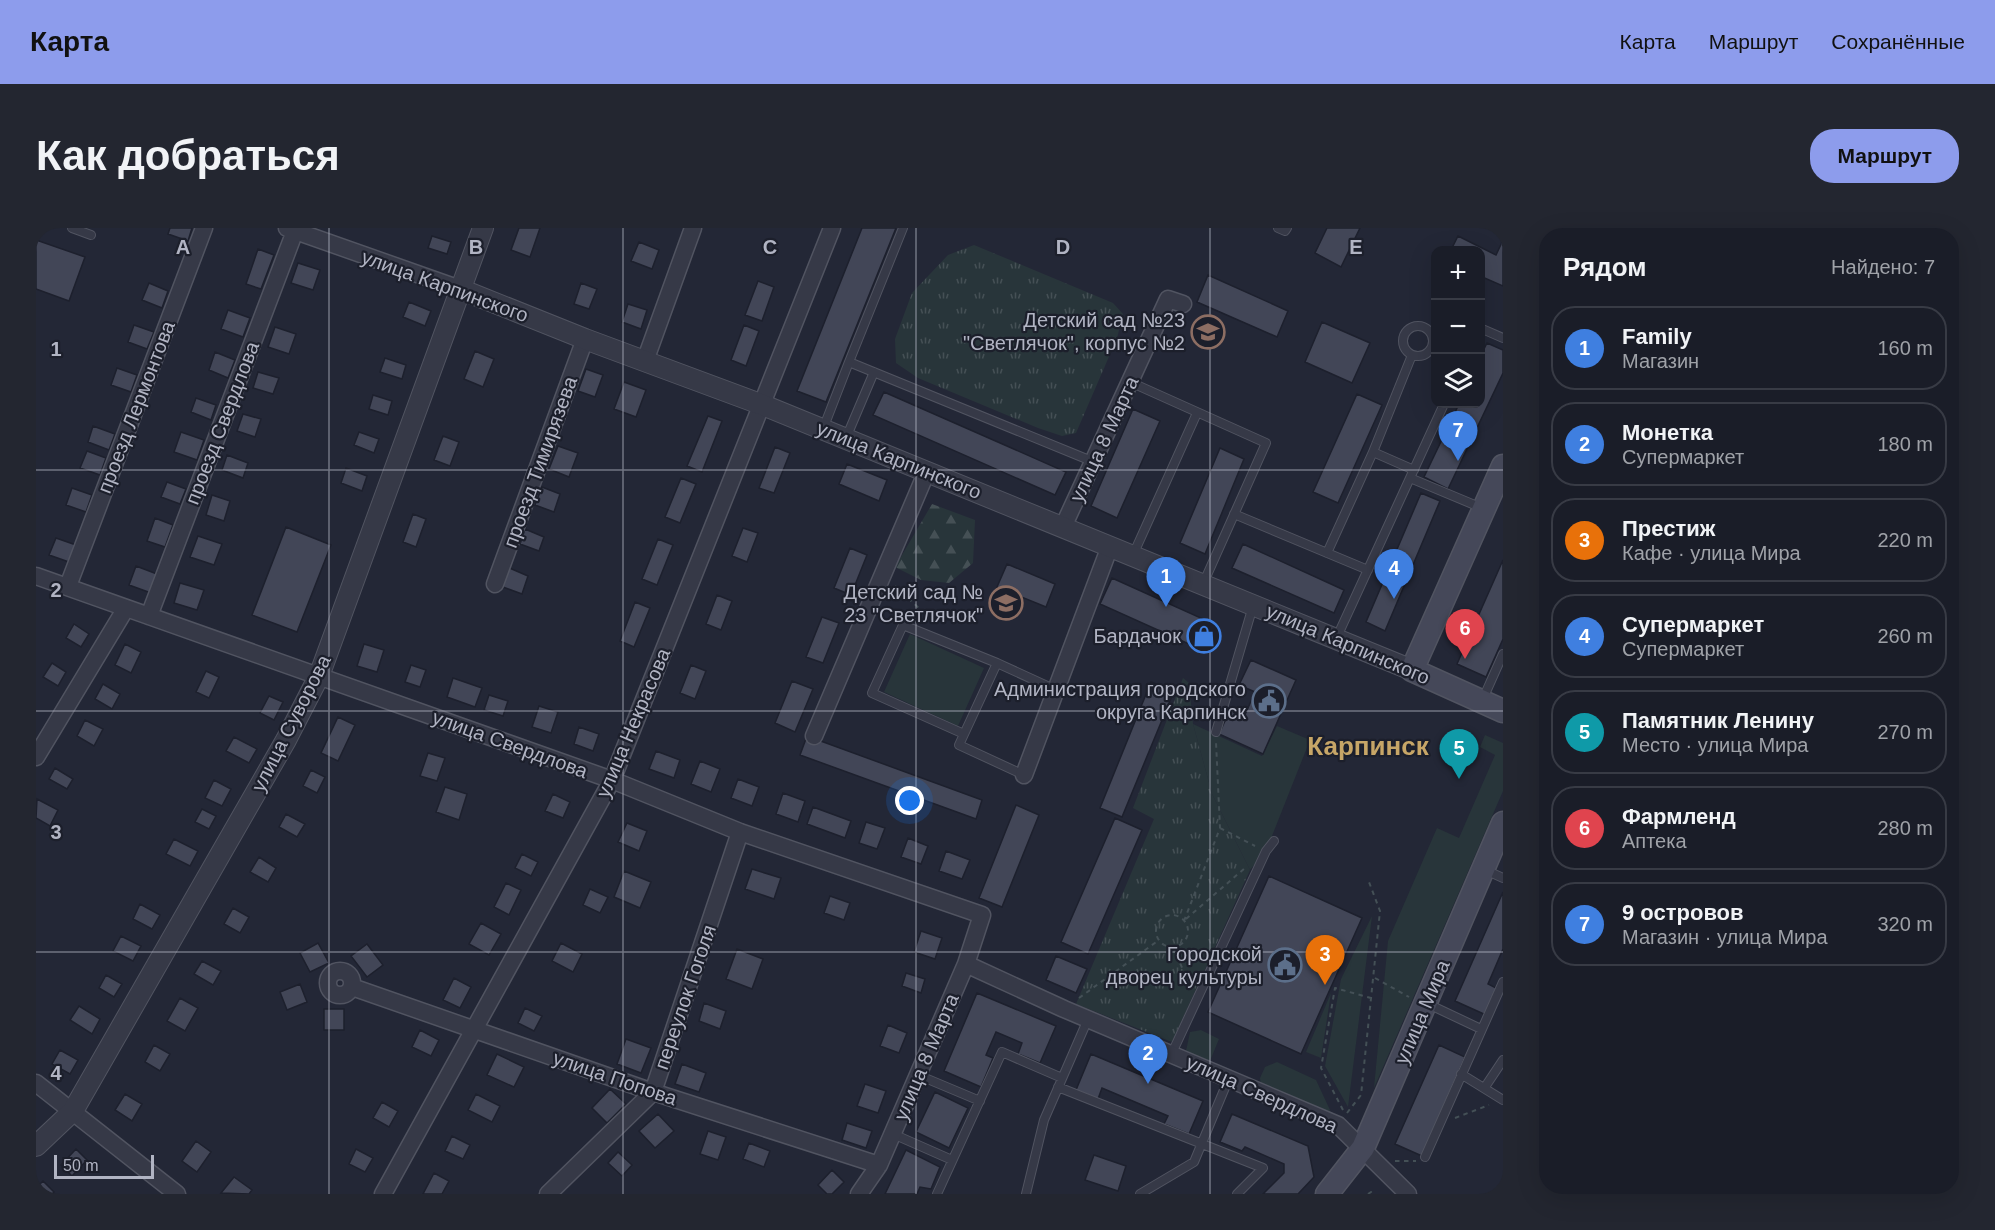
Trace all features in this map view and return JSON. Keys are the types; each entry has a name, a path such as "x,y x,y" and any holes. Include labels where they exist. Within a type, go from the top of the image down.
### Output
{"main road":[{"path":"1412,670 1490,502 1503,465"},
{"name":"улица Карпинского","path":"1412,670 1503,711"},
{"name":"улица Мира","path":"1327,1194 1363,1148 1426,1003 1493,873 1503,823"}],"street":[{"name":"проезд Лермонтова","path":"68,586 204,228"},
{"name":"улица Суворова","path":"36,1146 73,1111 286,740 319,676 483,228"},
{"path":"645,361 693,228"},
{"name":"улица Некрасова","path":"383,1194 612,780 832,228"},
{"name":"улица Карпинского","path":"298,230 460,289 585,339 763,405 1412,670"},
{"name":"проезд Свердлова","path":"149,616 298,230"},
{"name":"улица 8 Марта","path":"1063,527 1168,299 1183,304"},
{"name":"проезд Тимирязева","path":"495,584 585,339"},
{"path":"814,736 927,471"},
{"path":"1024,775 1110,546"},
{"name":"улица Свердлова","path":"36,576 612,780 740,832 982,915"},
{"path":"36,757 126,608"},
{"name":"переулок Гоголя","path":"548,1194 653,1092 740,832"},
{"name":"улица 8 Марта","path":"859,1194 879,1165 893,1134 966,964 982,915"},
{"name":"улица Свердлова","path":"966,964 1064,1009 1338,1125 1408,1194"},
{"name":"улица Попова","path":"352,987 653,1092 879,1165"},
{"path":"36,1083 177,1194"}],"lane":[{"path":"72,228 91,235"},
{"path":"823,429 903,228"},
{"path":"1278,228 1285,231 1287,228"},
{"path":"1485,329 1503,338"},
{"path":"1327,553 1373,452 1412,355"},
{"path":"849,362 1094,462"},
{"path":"846,439 874,372"},
{"path":"1130,382 1266,443 1202,584"},
{"path":"1336,639 1442,408"},
{"path":"1133,556 1197,413"},
{"path":"1373,452 1412,474 1490,502"},
{"path":"1234,514 1368,570"},
{"path":"1216,732 1253,605"},
{"path":"964,734 872,693 903,625 1056,690"},
{"path":"1482,701 1503,654"},
{"path":"997,663 959,745 1024,775"},
{"path":"1172,1053 1266,851 1274,841"},
{"path":"1425,1157 1503,982"},
{"path":"1426,1003 1481,1029"},
{"path":"1026,1194 1044,1120 1088,1019"},
{"path":"937,1194 1002,1052 1062,1078"},
{"path":"1485,1087 1503,1060"},
{"path":"1461,1074 1503,1100"},
{"path":"918,1075 980,1101"},
{"path":"1140,1194 1194,1162 1229,1078"},
{"path":"1058,1087 1263,1168 1237,1194"},
{"path":"893,1134 952,1160"}],"path":[{"path":"883,574 922,611 918,631"},
{"path":"1184,921 1220,828 1216,732"},
{"path":"1184,921 1266,851 1220,828"},
{"path":"1369,882 1380,911 1361,1095 1345,1115 1321,1068 1335,988 1371,998"},
{"path":"1159,940 1157,926 1164,918 1174,916 1184,921 1188,930 1185,940 1173,947"},
{"path":"1159,940 1173,947 1197,1001"},
{"path":"1064,1009 1159,940"},
{"path":"1368,1194 1371,1192 1373,1194"}],"green space":[{"path":"974,245 1113,303 1123,314 1117,338 1076,433 1062,436 1038,428 918,378 896,363 895,339 912,293 948,255"},
{"path":"932,504 975,520 973,563 949,583 921,580 895,567"},
{"path":"910,634 984,668 958,726 884,692"},
{"path":"1183,678 1189,683 1193,724 1212,794 1250,870 1172,1042 1076,1004 1154,819 1133,808"},
{"path":"1193,724 1262,756 1277,726 1310,740 1266,851 1250,870 1212,794"},
{"path":"1485,735 1503,743 1503,791 1374,1088 1388,941 1437,828 1459,838 1495,755 1480,747"},
{"path":"1372,916 1348,1107 1325,1066 1341,979"},
{"path":"1331,993 1321,1058 1306,1052"},
{"path":"1201,1030 1219,1039 1210,1061 1186,1051 1190,1032"},
{"path":"1277,1062 1316,1080 1330,1110 1329,1117 1261,1087 1260,1078 1265,1067"}],"building":[{"path":"170,228 192,228 188,241 168,234"},
{"path":"519,228 540,228 530,257 511,250"},
{"path":"862,228 896,228 826,402 797,391"},
{"path":"1327,228 1360,228 1341,267 1315,253"},
{"path":"432,236 451,242 447,254 428,248"},
{"path":"1458,236 1478,246 1453,246"},
{"path":"36,240 85,257 69,301 36,289"},
{"path":"1503,240 1503,286 1485,278 1485,250 1496,255"},
{"path":"639,242 659,250 652,269 631,261"},
{"path":"258,249 274,255 261,289 246,284"},
{"path":"298,263 320,270 313,290 291,283"},
{"path":"1208,275 1288,311 1277,337 1197,302"},
{"path":"758,281 774,287 762,321 745,315"},
{"path":"149,283 168,291 162,308 142,300"},
{"path":"581,283 597,289 589,309 574,304"},
{"path":"409,302 431,311 425,326 403,317"},
{"path":"628,304 647,310 641,329 622,322"},
{"path":"228,310 250,318 243,337 221,329"},
{"path":"1322,322 1370,343 1352,383 1305,362"},
{"path":"134,325 154,332 147,349 128,342"},
{"path":"744,325 759,331 746,366 731,360"},
{"path":"275,327 296,334 289,354 268,347"},
{"path":"1487,343 1503,350 1503,373 1448,489 1424,477 1457,408 1485,408 1485,347"},
{"path":"475,351 494,359 483,387 464,379"},
{"path":"215,352 235,360 228,378 209,370"},
{"path":"385,358 406,365 402,379 380,372"},
{"path":"117,368 137,375 131,392 111,385"},
{"path":"586,369 603,375 595,397 578,391"},
{"path":"258,372 279,378 273,394 253,388"},
{"path":"624,382 646,390 636,417 614,409"},
{"path":"884,392 1066,472 1055,495 873,415"},
{"path":"1357,394 1382,405 1338,503 1313,492"},
{"path":"373,395 392,401 388,415 369,409"},
{"path":"196,398 216,405 211,420 191,412"},
{"path":"1133,409 1160,421 1117,518 1091,506"},
{"path":"243,414 261,419 255,437 237,431"},
{"path":"708,416 722,421 702,472 687,466"},
{"path":"93,426 115,434 109,450 88,442"},
{"path":"181,432 204,440 197,460 174,452"},
{"path":"359,432 379,439 374,453 354,445"},
{"path":"443,436 459,442 450,466 434,460"},
{"path":"558,446 578,453 569,477 549,469"},
{"path":"775,447 790,453 774,493 759,488"},
{"path":"1220,448 1244,459 1205,554 1180,543"},
{"path":"87,451 106,458 100,475 80,468"},
{"path":"227,455 248,463 243,478 222,470"},
{"path":"847,464 887,480 879,501 839,484"},
{"path":"346,468 367,476 362,491 341,483"},
{"path":"681,478 696,484 680,523 665,517"},
{"path":"167,482 186,489 180,504 161,497"},
{"path":"542,487 560,494 554,512 535,505"},
{"path":"72,488 92,495 86,512 66,505"},
{"path":"1421,493 1440,501 1385,631 1366,622"},
{"path":"212,495 230,501 224,521 206,515"},
{"path":"413,514 426,519 416,547 403,542"},
{"path":"155,518 173,525 165,547 147,541"},
{"path":"286,527 331,545 297,632 252,615"},
{"path":"743,528 758,533 747,562 732,556"},
{"path":"525,529 544,537 539,551 520,544"},
{"path":"198,536 222,544 214,565 190,557"},
{"path":"56,538 76,545 69,562 49,555"},
{"path":"658,539 673,545 657,585 642,579"},
{"path":"1243,544 1344,590 1334,613 1232,568"},
{"path":"850,548 867,555 851,595 834,588"},
{"path":"1503,560 1503,639 1486,677 1457,664"},
{"path":"1007,564 1055,584 1046,607 997,587"},
{"path":"136,566 157,574 151,593 129,585"},
{"path":"507,567 528,576 522,594 500,586"},
{"path":"1112,578 1212,623 1200,649 1100,604"},
{"path":"180,583 204,590 197,610 174,603"},
{"path":"717,595 732,601 721,630 706,624"},
{"path":"635,602 650,608 634,647 620,641"},
{"path":"822,617 839,623 823,663 806,657"},
{"path":"74,624 89,634 81,647 66,638"},
{"path":"125,644 141,652 131,673 115,665"},
{"path":"364,644 384,650 377,672 357,666"},
{"name":"Администрация городского округа Карпинск","path":"1251,660 1296,680 1263,754 1219,734 1230,710 1244,717 1255,692 1239,685"},
{"path":"52,663 66,672 58,686 43,677"},
{"path":"411,665 426,670 420,687 405,682"},
{"path":"691,665 706,671 695,699 680,693"},
{"path":"206,671 219,677 209,698 196,692"},
{"path":"453,678 482,688 475,707 447,697"},
{"path":"792,681 813,689 795,732 775,723"},
{"path":"1151,682 1174,691 1122,817 1100,808"},
{"path":"103,684 120,694 112,709 95,699"},
{"path":"489,695 508,701 503,716 484,710"},
{"path":"269,696 283,702 274,720 260,713"},
{"path":"539,706 558,712 551,733 532,727"},
{"path":"338,717 355,725 338,761 321,753"},
{"path":"85,720 103,729 94,746 77,736"},
{"path":"579,727 599,734 593,751 574,744"},
{"path":"807,736 982,800 976,819 800,755"},
{"path":"234,737 257,749 249,763 226,751"},
{"path":"656,751 680,760 674,778 649,769"},
{"path":"428,753 445,758 437,781 420,776"},
{"path":"700,761 720,769 711,792 691,784"},
{"path":"55,768 73,779 67,789 49,779"},
{"path":"311,770 325,777 317,793 303,786"},
{"path":"738,779 759,787 752,806 731,798"},
{"path":"214,780 231,789 222,806 205,798"},
{"path":"445,787 467,794 459,820 436,812"},
{"path":"783,793 805,801 798,822 776,814"},
{"path":"553,794 570,802 563,818 545,811"},
{"path":"37,799 58,810 50,826 36,818"},
{"path":"1016,805 1039,815 1002,907 979,898"},
{"path":"813,807 851,821 845,838 807,824"},
{"path":"202,809 216,816 209,829 195,822"},
{"path":"286,814 305,824 297,837 279,827"},
{"path":"1115,818 1142,830 1088,954 1061,942"},
{"path":"866,822 885,828 877,849 859,843"},
{"path":"627,823 647,831 639,851 618,842"},
{"path":"908,838 928,846 921,864 901,857"},
{"path":"174,839 198,851 190,866 166,854"},
{"path":"946,851 970,860 962,879 939,871"},
{"path":"522,854 538,862 531,876 515,868"},
{"path":"259,857 276,868 268,882 250,872"},
{"path":"752,869 781,878 774,899 745,889"},
{"path":"624,871 651,882 640,908 614,897"},
{"name":"Городской дворец культуры","path":"1269,876 1362,918 1301,1054 1208,1012"},
{"path":"506,883 521,890 509,915 494,907"},
{"path":"590,889 608,897 600,913 583,905"},
{"path":"1503,892 1503,949 1488,984 1498,989 1486,1015 1455,1001"},
{"path":"830,896 850,903 844,920 824,913"},
{"path":"140,904 160,915 152,929 133,919"},
{"path":"233,908 249,917 240,933 224,924"},
{"path":"481,923 501,934 489,955 469,944"},
{"path":"921,931 942,938 935,959 914,952"},
{"path":"121,936 141,946 133,961 113,951"},
{"path":"318,943 329,963 310,972 300,953"},
{"path":"561,943 582,954 573,972 552,961"},
{"path":"367,944 383,965 367,977 351,956"},
{"path":"737,949 763,959 752,989 726,979"},
{"path":"1056,956 1087,969 1076,993 1046,980"},
{"path":"202,961 221,971 213,985 194,974"},
{"path":"906,973 925,979 921,993 902,986"},
{"path":"106,975 122,984 114,997 99,988"},
{"path":"454,978 471,987 460,1008 443,1000"},
{"path":"300,984 307,1002 287,1010 280,992"},
{"path":"977,993 1056,1026 1040,1063 1018,1054 1022,1043 996,1032 986,1055 993,1058 981,1087 944,1071"},
{"path":"180,998 198,1008 185,1031 167,1021"},
{"path":"704,1003 726,1011 720,1029 699,1021"},
{"path":"79,1006 100,1019 92,1034 70,1020"},
{"path":"525,1008 542,1016 534,1031 518,1023"},
{"path":"324,1009 344,1009 344,1030 324,1030"},
{"path":"888,1025 907,1033 899,1053 880,1046"},
{"path":"420,1030 439,1040 431,1056 412,1047"},
{"path":"626,1039 651,1048 641,1073 617,1064"},
{"path":"154,1045 170,1054 160,1071 145,1062"},
{"path":"1439,1045 1465,1057 1422,1156 1395,1144"},
{"path":"60,1050 78,1060 70,1074 52,1064"},
{"path":"497,1054 524,1067 514,1087 487,1075"},
{"path":"1091,1054 1203,1101 1189,1134 1164,1124 1168,1116 1102,1088 1098,1099 1076,1090"},
{"path":"682,1064 706,1073 699,1092 675,1084"},
{"path":"865,1084 886,1091 878,1113 857,1106"},
{"path":"610,1089 626,1104 607,1123 592,1108"},
{"path":"935,1092 968,1108 949,1148 916,1132"},
{"path":"125,1094 142,1104 132,1121 115,1110"},
{"path":"476,1094 500,1106 492,1122 468,1110"},
{"path":"382,1102 398,1111 389,1127 373,1118"},
{"path":"658,1114 674,1131 655,1148 639,1131"},
{"path":"1232,1114 1308,1146 1314,1177 1298,1194 1263,1194 1284,1173 1284,1164 1245,1147 1242,1151 1220,1142"},
{"path":"847,1123 872,1131 866,1148 842,1140"},
{"path":"708,1131 726,1137 718,1160 700,1154"},
{"path":"452,1136 470,1145 463,1159 445,1151"},
{"path":"196,1141 211,1152 197,1172 182,1161"},
{"path":"749,1143 770,1151 764,1167 743,1159"},
{"path":"76,1149 87,1160 72,1176 61,1165"},
{"path":"356,1149 373,1158 365,1172 349,1164"},
{"path":"906,1150 940,1167 931,1189 920,1187 917,1194 885,1194"},
{"path":"618,1152 632,1165 622,1176 608,1163"},
{"path":"1094,1155 1126,1166 1118,1191 1085,1180"},
{"path":"832,1170 844,1182 832,1194 827,1194 818,1185"},
{"path":"434,1173 449,1181 442,1194 423,1194"},
{"path":"234,1177 252,1190 249,1194 221,1193"},
{"path":"43,1181 54,1192 52,1194 36,1194 36,1188"}],"place":[{"name":"Детский сад №23 \"Светлячок\", корпус №2","path":"1208,332"},
{"name":"9 островов","path":"1458,461"},
{"name":"Супермаркет","path":"1394,599"},
{"name":"Детский сад № 23 \"Светлячок\"","path":"1006,603"},
{"name":"Family","path":"1166,607"},
{"name":"Бардачок","path":"1204,636"},
{"name":"Фармленд","path":"1465,659"},
{"name":"Администрация городского округа Карпинск","path":"1269,701"},
{"name":"Памятник Ленину","path":"1459,779"},
{"name":"Городской дворец культуры","path":"1285,965"},
{"name":"Престиж","path":"1325,985"},
{"name":"Монетка","path":"1148,1084"}],"district":[{"name":"Карпинск","path":"1368,746"}]}
